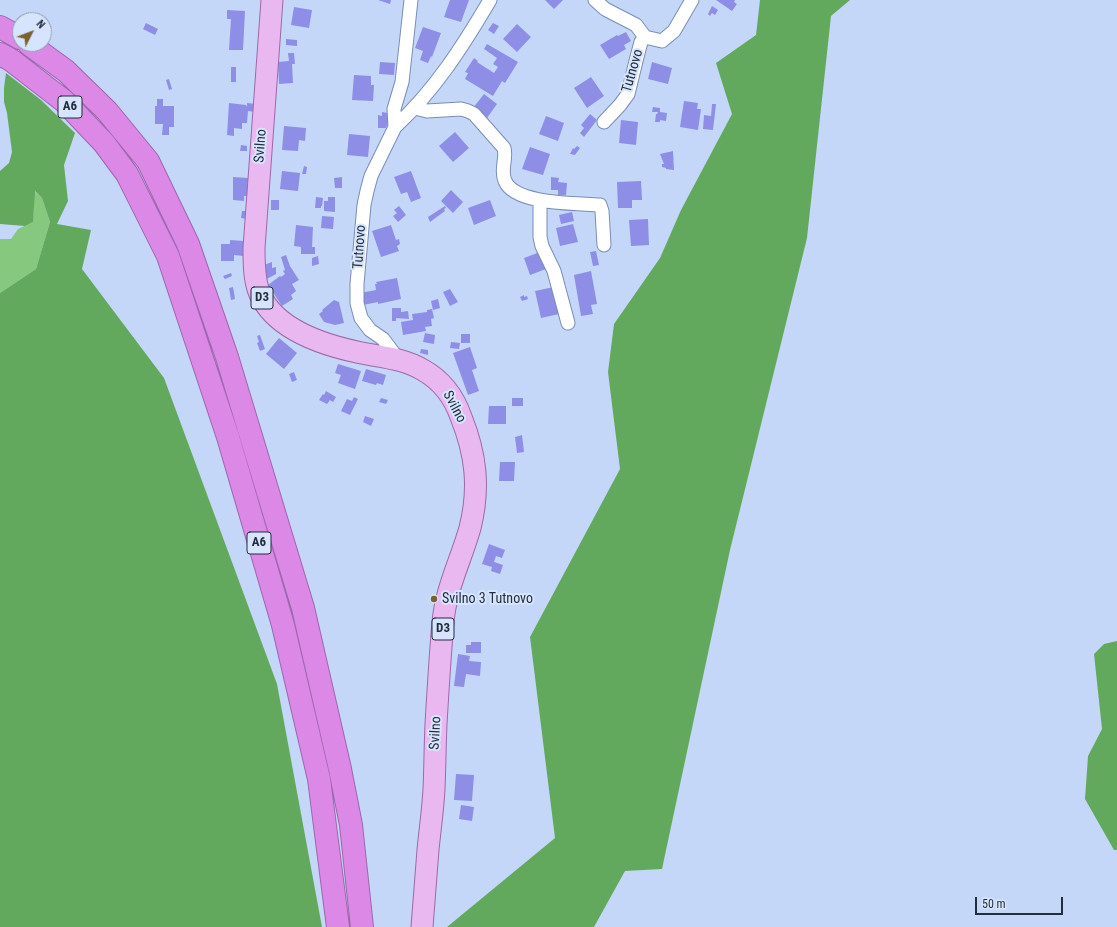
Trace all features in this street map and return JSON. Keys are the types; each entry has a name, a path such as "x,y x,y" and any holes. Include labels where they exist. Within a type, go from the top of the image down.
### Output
{"highway":[{"path":"0,26 12,33"},
{"name":"A6","path":"40,52 66,71 107,110 148,162 188,244 234,378 303,608 340,769 351,825 362,927"},
{"name":"A6","path":"0,54 11,60 64,101 104,143 127,174 168,256 228,437 284,625 318,779 338,927"}],"main road":[{"name":"Svilno","path":"272,0 254,248 254,269 258,288 270,310 291,327 334,345 411,363 430,374 439,381 450,395 460,414 473,455 476,478 476,496 470,528 448,592 443,619 436,724 434,790 422,927"}],"street":[{"name":"Tutnovo","path":"395,127 394,109 402,82 411,0"},
{"name":"Tutnovo","path":"398,359 383,339 370,330 361,318 357,296 366,191 371,176 395,127 415,108 446,69 490,0"},
{"name":"Tutnovo","path":"595,0 605,9 636,25 645,36 662,41 674,31 692,0"},
{"name":"Tutnovo","path":"604,122 628,94 632,72 641,42 645,36"},
{"path":"415,108 427,111 461,109 474,114 504,148 506,154 503,173 505,182 511,189 540,200 563,204 600,205 602,211 604,245"},
{"path":"540,200 540,237 554,271 568,323"}],"green space":[{"path":"760,0 850,0 831,16 807,238 730,550 662,869 625,871 594,927 447,927 555,838 530,637 620,469 608,372 614,324 660,258 681,210 732,114 716,63 756,35"},
{"path":"6,73 41,100 75,133 64,165 68,201 57,224 91,230 82,269 164,378 277,684 322,927 0,927 0,293 36,269 50,222 42,198 35,191 33,222 25,226 0,224 0,171 9,163 12,152 7,113 4,102"},
{"path":"34,191 42,198 50,222 36,269 0,293 0,239 11,239 18,229 33,222"},
{"path":"1117,641 1117,850 1114,850 1085,799 1088,756 1102,729 1094,654 1104,644"}],"building":[{"path":"378,0 391,0 390,4"},
{"path":"450,0 469,0 461,22 444,17"},
{"path":"545,0 563,0 554,9"},
{"path":"716,0 735,0 734,2 737,4 732,11"},
{"path":"712,6 718,10 715,15 712,13 710,16 708,14"},
{"path":"294,7 312,10 309,28 291,25"},
{"path":"227,10 245,11 243,50 229,50 231,19 227,19"},
{"path":"146,23 158,29 155,35 143,29"},
{"path":"493,23 499,26 494,34 488,30"},
{"path":"517,24 531,37 517,52 503,39"},
{"path":"423,27 441,33 432,57 431,56 428,63 420,60 423,51 415,48"},
{"path":"626,32 631,41 624,45 626,49 609,59 600,45 617,35 618,36"},
{"path":"286,39 297,40 297,46 286,45"},
{"path":"487,44 518,62 505,83 502,81 493,96 465,79 468,73 465,72 474,58 478,61 477,62 494,73 498,67 493,64 497,58 484,49"},
{"path":"288,53 294,53 295,64 292,64 293,83 279,84 278,62 289,61"},
{"path":"380,62 395,63 394,75 379,74"},
{"path":"652,62 672,68 668,84 648,79"},
{"path":"231,67 236,67 236,82 231,82"},
{"path":"354,75 371,76 371,85 374,85 373,101 352,100"},
{"path":"591,77 604,96 587,108 574,88"},
{"path":"169,79 172,89 169,90 166,80"},
{"path":"484,94 497,104 487,118 473,108"},
{"path":"157,99 163,99 163,106 174,106 174,127 169,127 169,135 162,135 163,124 155,124 155,106 157,106"},
{"path":"684,101 698,103 697,109 701,109 698,130 680,127"},
{"path":"229,103 246,105 247,107 247,103 257,104 256,112 248,111 247,123 242,123 242,129 234,128 234,136 227,135"},
{"path":"712,104 716,104 713,130 703,129 704,115 711,116"},
{"path":"653,107 660,108 660,112 667,113 666,121 660,120 660,122 655,122 656,114 658,112 652,112"},
{"path":"382,112 388,113 388,116 390,116 386,128 378,128 378,115 382,116"},
{"path":"590,114 597,120 584,137 580,133 584,128 581,125"},
{"path":"546,116 564,123 558,141 539,134"},
{"path":"621,120 638,122 636,145 619,143"},
{"path":"284,126 306,128 305,141 299,140 298,151 282,150"},
{"path":"455,132 469,148 453,162 439,146"},
{"path":"349,134 370,136 368,157 347,155"},
{"path":"241,145 247,146 247,151 240,151"},
{"path":"577,146 580,148 575,155 570,154 573,148 574,149"},
{"path":"530,147 550,154 543,175 522,169"},
{"path":"673,151 674,170 662,167 662,164 664,164 660,154"},
{"path":"304,166 307,167 306,174 302,174"},
{"path":"282,171 300,173 298,191 280,189"},
{"path":"411,171 421,198 411,202 407,192 401,194 394,177"},
{"path":"233,177 248,178 247,191 250,191 249,196 244,196 244,201 233,200"},
{"path":"342,177 342,188 335,188 334,178"},
{"path":"551,177 559,178 558,182 567,183 566,195 558,195 558,190 551,190"},
{"path":"641,181 642,200 632,200 632,208 618,208 617,182"},
{"path":"451,190 463,202 453,213 441,201"},
{"path":"316,197 323,198 321,208 315,208"},
{"path":"328,197 335,197 335,212 324,211 324,201 328,201"},
{"path":"271,200 279,200 279,210 271,210"},
{"path":"490,200 496,216 474,225 468,208"},
{"path":"399,206 406,215 398,222 393,216 397,213 394,210"},
{"path":"445,206 445,211 430,222 428,217"},
{"path":"242,211 248,211 247,219 241,218"},
{"path":"572,212 574,221 561,224 559,215"},
{"path":"322,216 334,217 333,229 321,228"},
{"path":"648,219 649,245 631,246 629,220"},
{"path":"573,224 578,242 560,246 556,228"},
{"path":"296,225 313,227 312,247 315,247 315,254 301,254 301,247 294,246"},
{"path":"391,225 396,240 399,239 400,244 397,246 399,251 381,257 372,231"},
{"path":"230,240 244,241 243,256 234,255 234,261 221,261 221,244 230,244"},
{"path":"596,251 599,265 593,266 590,252"},
{"path":"540,252 546,269 530,275 524,258"},
{"path":"286,255 290,266 299,280 292,284 296,291 291,295 293,299 282,306 268,285 285,274 283,271 285,270 281,257"},
{"path":"318,256 319,264 312,266 312,258"},
{"path":"272,262 272,268 276,267 276,274 265,280 264,265"},
{"path":"591,271 597,304 591,305 593,314 581,316 574,275"},
{"path":"231,273 232,276 225,279 223,276"},
{"path":"397,278 401,299 378,304 378,302 363,305 360,293 376,290 376,282"},
{"path":"233,287 235,299 231,300 229,288"},
{"path":"554,287 559,314 541,318 535,291"},
{"path":"450,289 458,302 450,306 443,292"},
{"path":"524,295 524,297 527,296 528,299 522,301 520,297"},
{"path":"438,299 440,308 433,310 431,301"},
{"path":"334,300 339,302 344,323 335,325 324,322 319,314"},
{"path":"392,308 401,308 401,312 408,311 409,319 396,318 396,321 392,321"},
{"path":"432,309 434,318 431,319 432,326 425,327 426,331 403,335 401,322 413,320 412,314 427,312 427,310"},
{"path":"425,333 435,335 434,344 423,342"},
{"path":"461,334 470,334 470,343 461,343"},
{"path":"260,335 265,349 260,351 257,343 259,342 257,336"},
{"path":"279,338 297,353 284,369 266,354"},
{"path":"451,342 460,343 459,349 450,348"},
{"path":"470,347 477,368 472,370 479,391 468,395 453,353"},
{"path":"421,349 428,350 428,355 420,353"},
{"path":"338,364 361,371 355,389 338,383 341,375 335,373"},
{"path":"366,369 386,375 383,385 377,383 376,385 362,381"},
{"path":"294,372 297,380 292,382 289,374"},
{"path":"326,391 336,397 333,402 330,400 327,404 319,400"},
{"path":"354,397 358,399 350,415 341,411 347,399 352,401"},
{"path":"381,398 388,400 386,404 379,402"},
{"path":"512,398 523,398 523,406 512,406"},
{"path":"489,406 506,406 506,424 488,424"},
{"path":"365,416 374,419 371,426 363,422"},
{"path":"522,435 524,452 517,453 515,437"},
{"path":"500,462 515,462 514,481 499,481"},
{"path":"489,544 505,550 502,558 496,556 494,562 503,565 500,574 491,571 492,567 482,564"},
{"path":"471,642 481,642 481,653 466,653 466,645 471,645"},
{"path":"458,654 470,656 469,661 481,662 480,676 466,674 464,687 454,686"},
{"path":"456,774 474,775 472,801 454,800"},
{"path":"461,805 474,807 472,821 459,819"}],"place":[{"name":"Svilno 3 Tutnovo","path":"434,599"}]}
